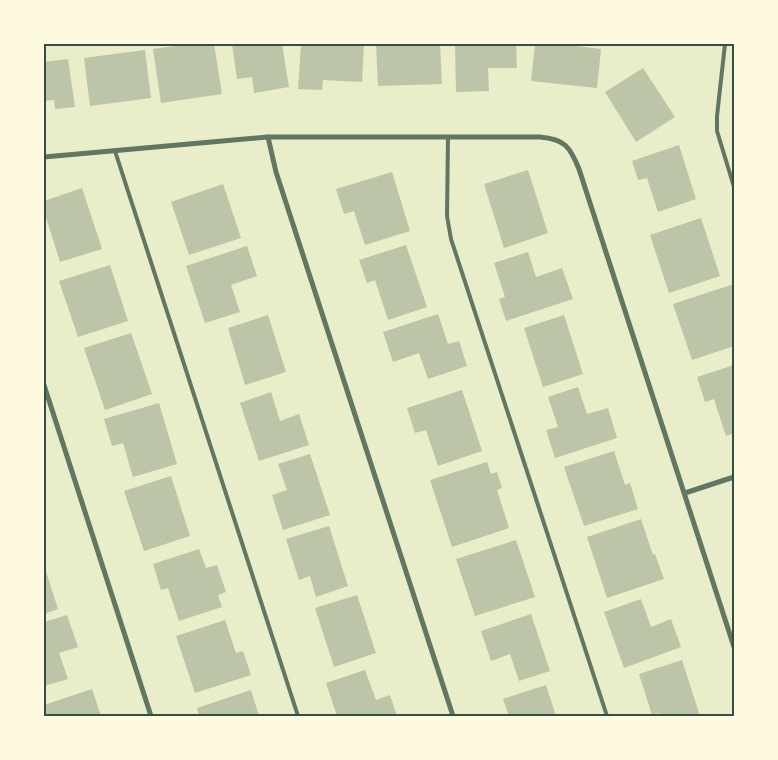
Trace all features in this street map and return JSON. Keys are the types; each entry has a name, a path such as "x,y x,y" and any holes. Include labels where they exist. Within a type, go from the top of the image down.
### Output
{"street":[{"path":"268,137 276,172 453,716"},
{"path":"44,157 268,137 540,137 554,138 566,144 579,169 734,647"},
{"path":"44,385 151,716"},
{"path":"685,493 734,477"}],"lane":[{"path":"725,44 717,116 718,132 734,187"},
{"path":"448,137 447,216 451,239 606,716"},
{"path":"115,151 298,716"}],"building":[{"path":"189,44 214,44 222,94 161,103 153,49"},
{"path":"232,44 282,44 289,87 254,93 252,77 237,79"},
{"path":"301,44 364,44 362,82 323,80 322,90 298,89"},
{"path":"376,44 440,44 442,84 378,86"},
{"path":"455,44 516,44 517,68 488,68 489,91 456,92"},
{"path":"535,44 559,44 601,49 597,88 531,81"},
{"path":"145,50 151,98 90,106 84,58"},
{"path":"68,59 75,107 55,109 54,100 44,101 44,62"},
{"path":"643,68 675,117 636,142 605,92"},
{"path":"679,145 696,199 658,212 647,178 638,180 632,161"},
{"path":"528,170 548,233 504,248 484,184"},
{"path":"392,172 410,231 365,245 354,211 344,214 336,189"},
{"path":"223,184 241,238 189,255 171,202"},
{"path":"82,188 102,249 60,262 44,211 44,201"},
{"path":"701,218 720,276 669,293 650,235"},
{"path":"406,245 427,307 388,320 375,280 367,283 359,260"},
{"path":"247,246 257,276 231,285 240,312 205,323 186,266"},
{"path":"528,252 536,277 562,268 573,299 506,321 499,299 505,297 494,263"},
{"path":"110,265 128,321 78,337 59,281"},
{"path":"734,284 734,346 692,360 673,304"},
{"path":"438,314 448,344 459,341 467,366 428,379 419,353 393,362 383,332"},
{"path":"268,315 286,372 245,385 228,328"},
{"path":"564,315 583,374 543,387 524,328"},
{"path":"131,333 152,394 105,410 84,348"},
{"path":"734,365 734,433 726,436 714,399 705,402 697,377"},
{"path":"578,387 587,414 608,408 617,438 555,458 546,430 558,427 548,397"},
{"path":"462,390 482,451 438,466 426,430 415,433 407,408"},
{"path":"271,392 280,421 299,414 309,445 259,461 240,403"},
{"path":"159,403 177,464 133,477 123,443 112,446 104,419"},
{"path":"614,451 625,485 630,483 638,509 584,526 564,467"},
{"path":"310,454 330,515 283,530 272,495 287,490 278,464"},
{"path":"487,462 491,474 497,472 502,488 497,490 509,528 452,547 430,480"},
{"path":"171,476 190,536 144,551 124,491"},
{"path":"641,519 653,555 655,554 664,579 607,598 587,537"},
{"path":"329,526 348,586 316,597 310,576 299,580 286,539"},
{"path":"516,540 535,597 475,616 456,559"},
{"path":"199,549 206,568 217,565 226,592 218,595 222,607 179,621 168,588 161,590 153,564"},
{"path":"44,565 58,609 44,614"},
{"path":"357,595 376,653 334,667 315,608"},
{"path":"641,599 651,627 671,619 681,647 624,668 604,612"},
{"path":"531,614 550,671 519,681 510,654 491,661 481,631"},
{"path":"67,615 78,647 59,653 68,679 44,686 44,622"},
{"path":"225,620 236,653 243,651 251,675 195,693 176,636"},
{"path":"682,660 700,716 659,716 658,713 652,715 639,674"},
{"path":"365,670 376,700 390,695 397,716 337,716 326,683"},
{"path":"546,685 556,716 509,716 503,699"},
{"path":"92,689 101,716 44,716 44,705"},
{"path":"251,690 259,716 199,716 197,708"}]}
